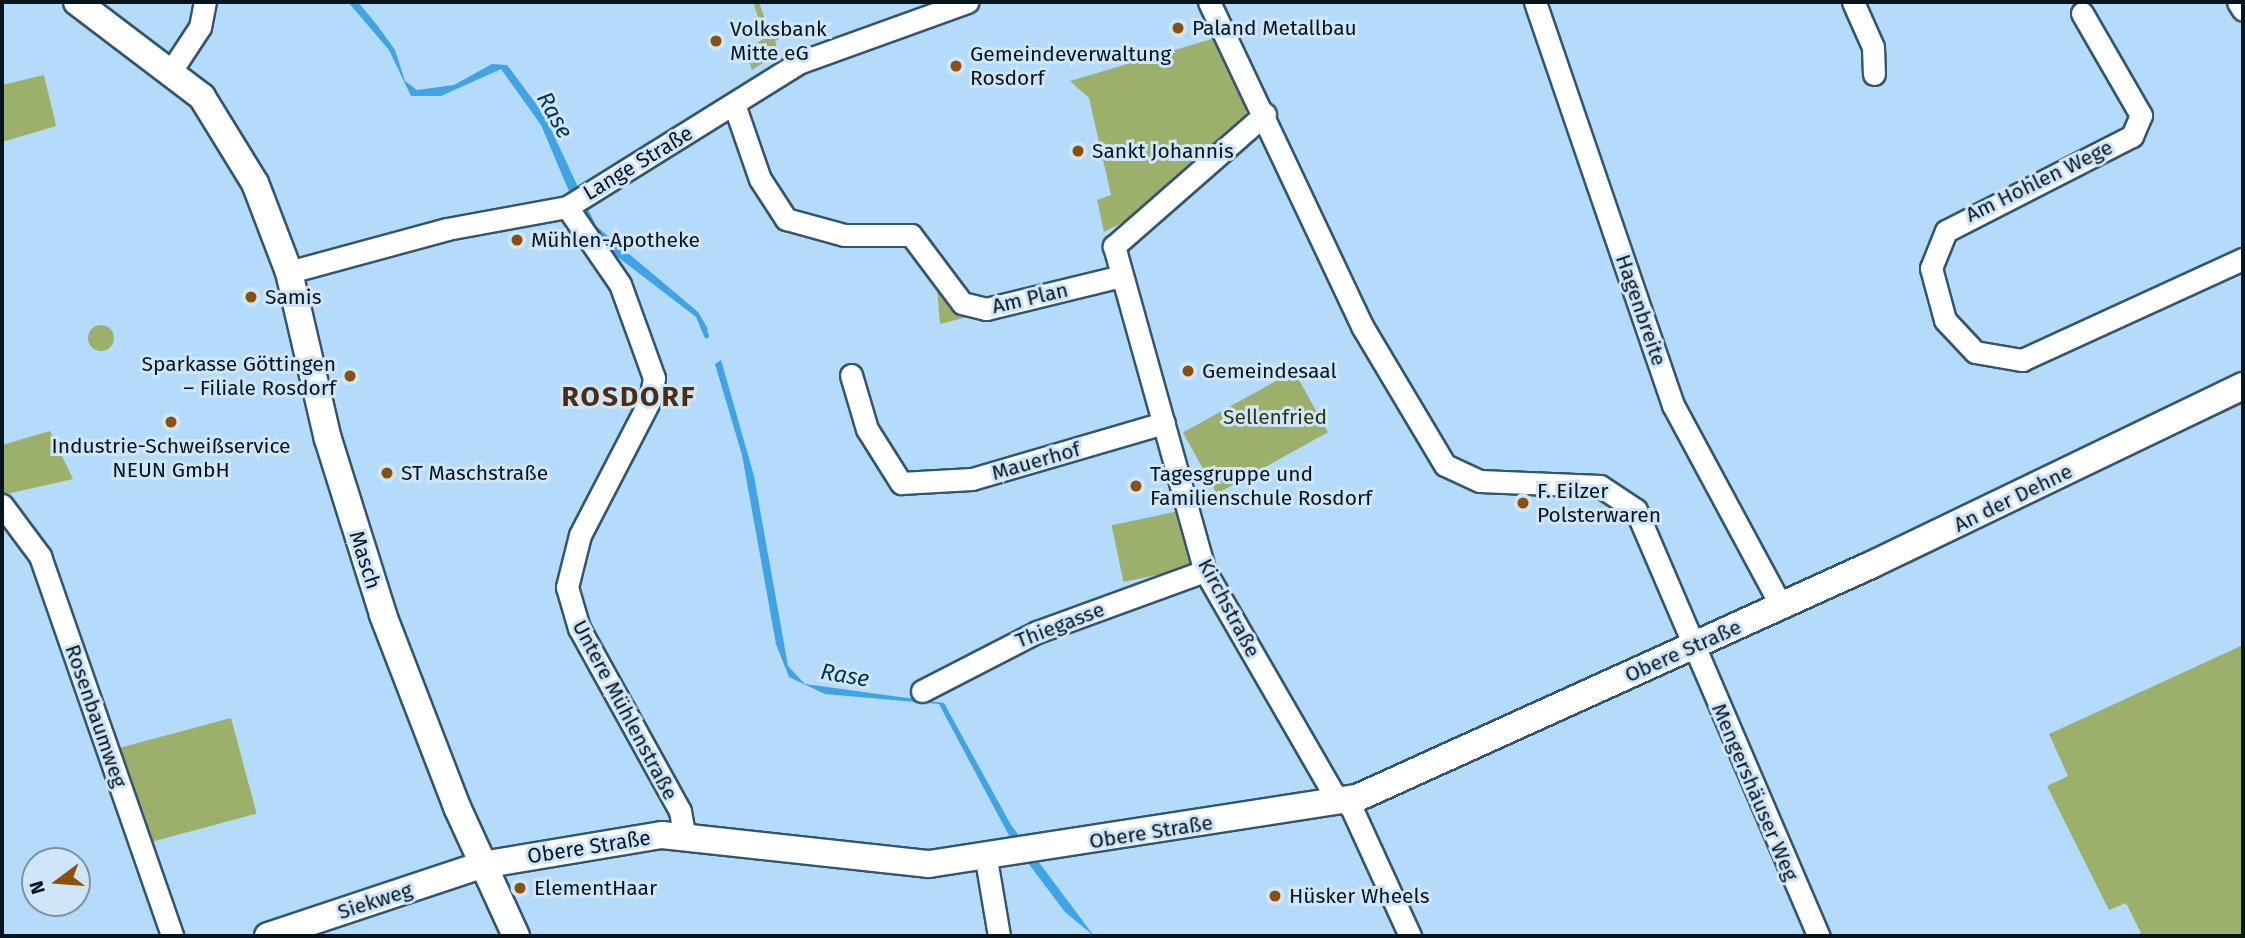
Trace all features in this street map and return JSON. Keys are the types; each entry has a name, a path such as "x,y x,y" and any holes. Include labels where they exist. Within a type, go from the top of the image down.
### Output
{"street":[{"name":"Masch","path":"77,2 173,68 227,129 289,272 354,528 482,865 516,936"},
{"path":"173,68 200,27 205,2"},
{"name":"Lange Straße","path":"289,272 447,229 574,202 735,107 820,52 967,2"},
{"path":"1209,2 1265,114 1362,326 1445,464 1469,480 1579,483 1621,495 1643,522 1693,647"},
{"name":"Hagenbreite","path":"1535,2 1673,405 1780,604"},
{"path":"1853,2 1873,47 1874,74"},
{"path":"2238,2 2243,10"},
{"name":"Am Hohlen Wege","path":"2081,6 2141,115 2132,136 1946,230 1931,268 1945,320 1975,352 2022,360 2243,259"},
{"name":"Am Plan","path":"735,107 760,179 786,219 844,235 911,235 962,303 986,309 1121,276"},
{"path":"1121,276 1114,246 1265,114"},
{"name":"Untere Mühlenstraße","path":"574,202 620,284 654,378 650,400 580,535 567,587 579,628 680,811 684,834"},
{"name":"Kirchstraße","path":"1121,276 1205,571 1343,801 1351,807 1410,936"},
{"name":"Mauerhof","path":"851,375 867,429 901,483 957,475 972,479 1164,423"},
{"name":"An der Dehne","path":"1780,604 2243,386"},
{"name":"Rosenbaumweg","path":"2,505 40,556 172,936"},
{"name":"Thiegasse","path":"922,691 1037,632 1205,571"},
{"name":"Obere Straße","path":"482,865 684,834 897,863 986,859 1343,801 1693,647 1780,604"},
{"name":"Mengershäuser Weg","path":"1693,647 1819,936"},
{"path":"986,859 999,936"},
{"name":"Siekweg","path":"268,936 482,865"}],"green space":[{"path":"753,2 759,2 771,37 783,37 775,41 778,53 752,70 745,50 765,38"},
{"path":"1215,38 1247,104 1246,115 1133,217 1104,232 1097,200 1111,195 1089,98 1070,81"},
{"path":"44,75 56,126 2,142 2,85"},
{"path":"937,289 947,299 971,316 940,324"},
{"path":"101,325 110,329 114,338 110,347 101,351 92,347 88,338 92,329"},
{"name":"Sellenfried","path":"1294,371 1328,432 1217,494 1183,433"},
{"path":"2243,396 2243,404 2082,479 2096,468"},
{"path":"50,431 73,479 2,495 2,445"},
{"path":"2066,487 1908,565 1905,559 2042,494"},
{"path":"1179,511 1191,568 1124,582 1112,525"},
{"path":"2243,645 2243,936 2135,936 2141,933 2126,903 2109,910 2047,786 2068,776 2049,734"},
{"path":"231,718 257,814 144,844 118,748"}],"water":[{"path":"348,2 358,2 377,25 395,50 405,81 417,90 454,85 492,64 507,65 545,116 596,226 698,312 708,329 702,331 696,317 606,248 582,222 541,125 501,69 441,96 411,96 389,50"},
{"path":"721,360 754,476 788,666 805,684 944,703 1011,825 1094,936 1065,912 1013,843 939,704 825,694 789,677 776,644 742,455 715,364"}],"waterway":[{"name":"Rase","path":"702,325 706,335"}],"place":[{"name":"Paland Metallbau","path":"1178,28"},
{"name":"Volksbank Mitte eG","path":"716,41"},
{"name":"Gemeindeverwaltung Rosdorf","path":"956,66"},
{"name":"Sankt Johannis","path":"1078,151"},
{"name":"Mühlen-Apotheke","path":"517,240"},
{"name":"Samis","path":"251,297"},
{"name":"Gemeindesaal","path":"1188,371"},
{"name":"Sparkasse Göttingen – Filiale Rosdorf","path":"350,376"},
{"name":"Industrie-Schweißservice NEUN GmbH","path":"171,422"},
{"name":"ST Maschstraße","path":"387,473"},
{"name":"Tagesgruppe und Familienschule Rosdorf","path":"1136,486"},
{"name":"F. Eilzer Polsterwaren","path":"1523,503"},
{"name":"ElementHaar","path":"520,888"},
{"name":"Hüsker Wheels","path":"1275,896"}],"district":[{"name":"ROSDORF","path":"629,397"}]}
